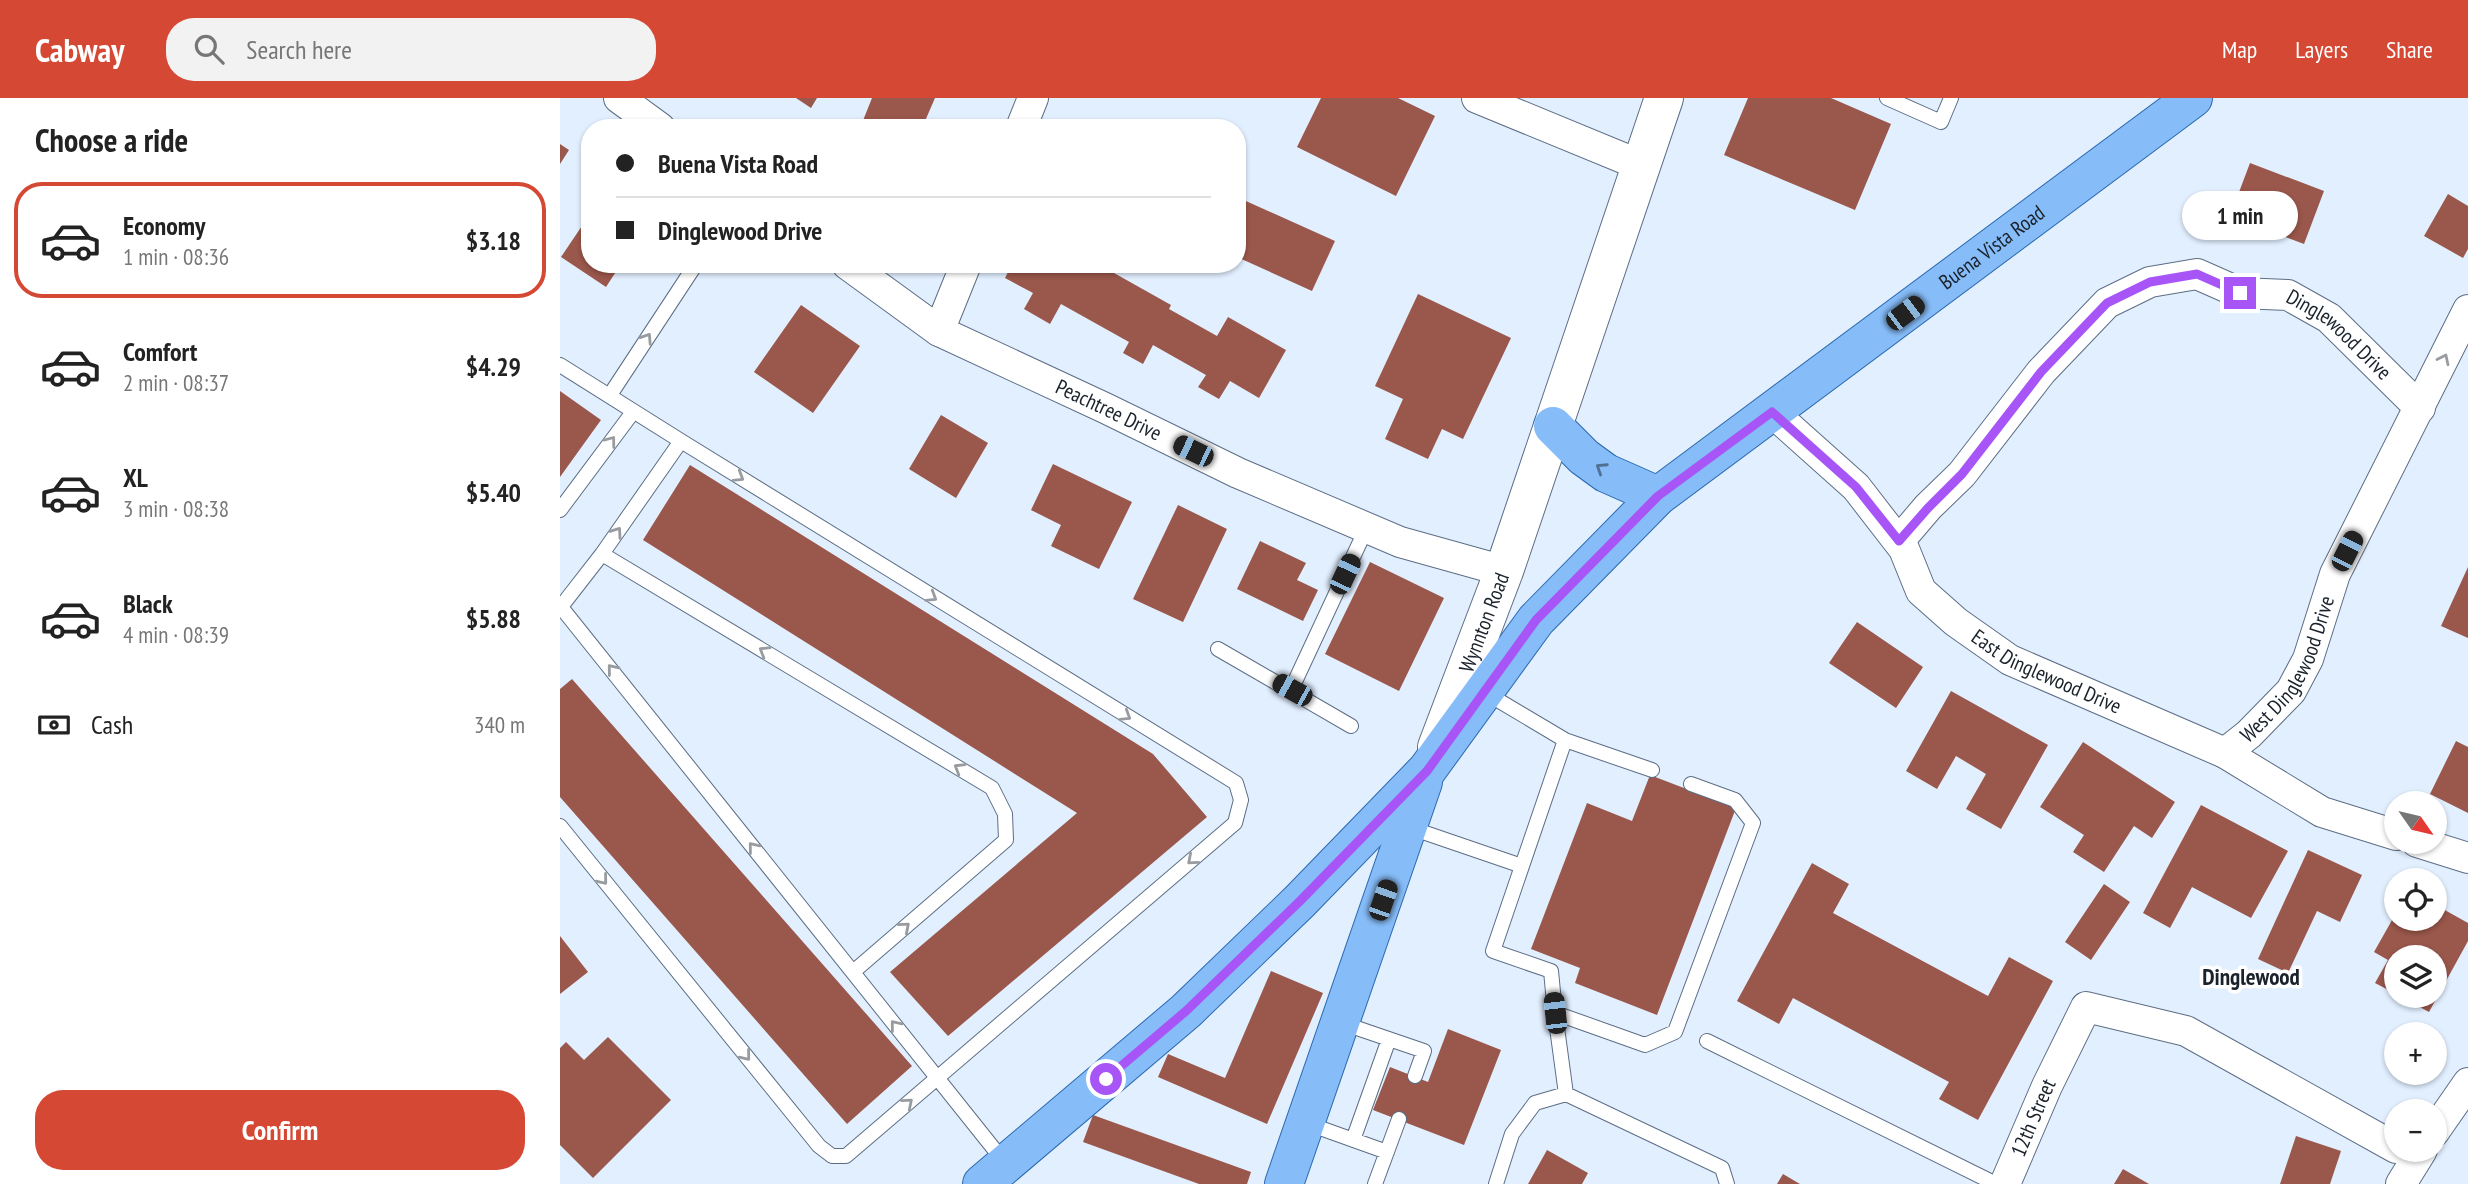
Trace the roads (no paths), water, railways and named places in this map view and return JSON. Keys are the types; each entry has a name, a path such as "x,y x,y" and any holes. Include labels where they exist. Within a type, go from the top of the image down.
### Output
{"main road":[{"name":"Wynnton Road","path":"1284,1184 1427,771 1504,571 1664,98"},
{"name":"Buena Vista Road","path":"994,1174 1186,1011 1300,901 1427,771 1536,620 1658,496 2193,98"},
{"path":"1553,426 1584,457 1606,473 1658,496"}],"street":[{"path":"619,98 648,119"},
{"path":"1025,119 1033,98"},
{"path":"1477,98 1640,165"},
{"name":"Peachtree Drive","path":"859,273 939,331 1238,473 1400,542 1504,571"},
{"path":"939,331 962,273"},
{"name":"Dinglewood Drive","path":"1899,541 1962,474 2041,372 2107,303 2150,282 2197,274 2240,293 2288,295 2329,318 2420,408"},
{"name":"West Dinglewood Drive","path":"2225,753 2249,734 2291,691 2308,659 2334,575 2468,310"},
{"name":"East Dinglewood Drive","path":"1772,412 1856,487 1899,541 1921,591 1956,622 2010,660 2225,753 2322,812 2384,831"},
{"path":"2447,851 2468,858"},
{"name":"12th Street","path":"2005,1184 2086,1007 2186,1031 2384,1145"},
{"path":"2447,1113 2468,1083"}],"lane":[{"path":"1887,98 1941,122 1951,98"},
{"path":"610,395 690,273"},
{"path":"560,365 1236,783 1241,800 1235,823 846,1156 832,1156 818,1146 560,826"},
{"path":"560,510 633,412"},
{"path":"681,441 561,608 938,1078 994,1174"},
{"path":"1292,690 1367,527"},
{"path":"602,554 992,788 1005,814 1006,840 853,972"},
{"path":"1218,649 1351,726"},
{"path":"1484,692 1565,740 1652,770"},
{"path":"1565,740 1493,951 1550,971 1566,1094"},
{"path":"1555,1013 1645,1045 1675,1032 1753,823 1735,800 1691,784"},
{"path":"1408,827 1522,866"},
{"path":"1340,1022 1424,1051 1415,1076"},
{"path":"1353,1140 1389,1039"},
{"path":"1707,1041 1996,1184"},
{"path":"1496,1184 1512,1133 1535,1103 1566,1094 1722,1168 1727,1184"},
{"path":"1375,1184 1399,1119"},
{"path":"1305,1123 1387,1152"}],"district":[{"name":"Dinglewood","path":"2251,977"}]}
